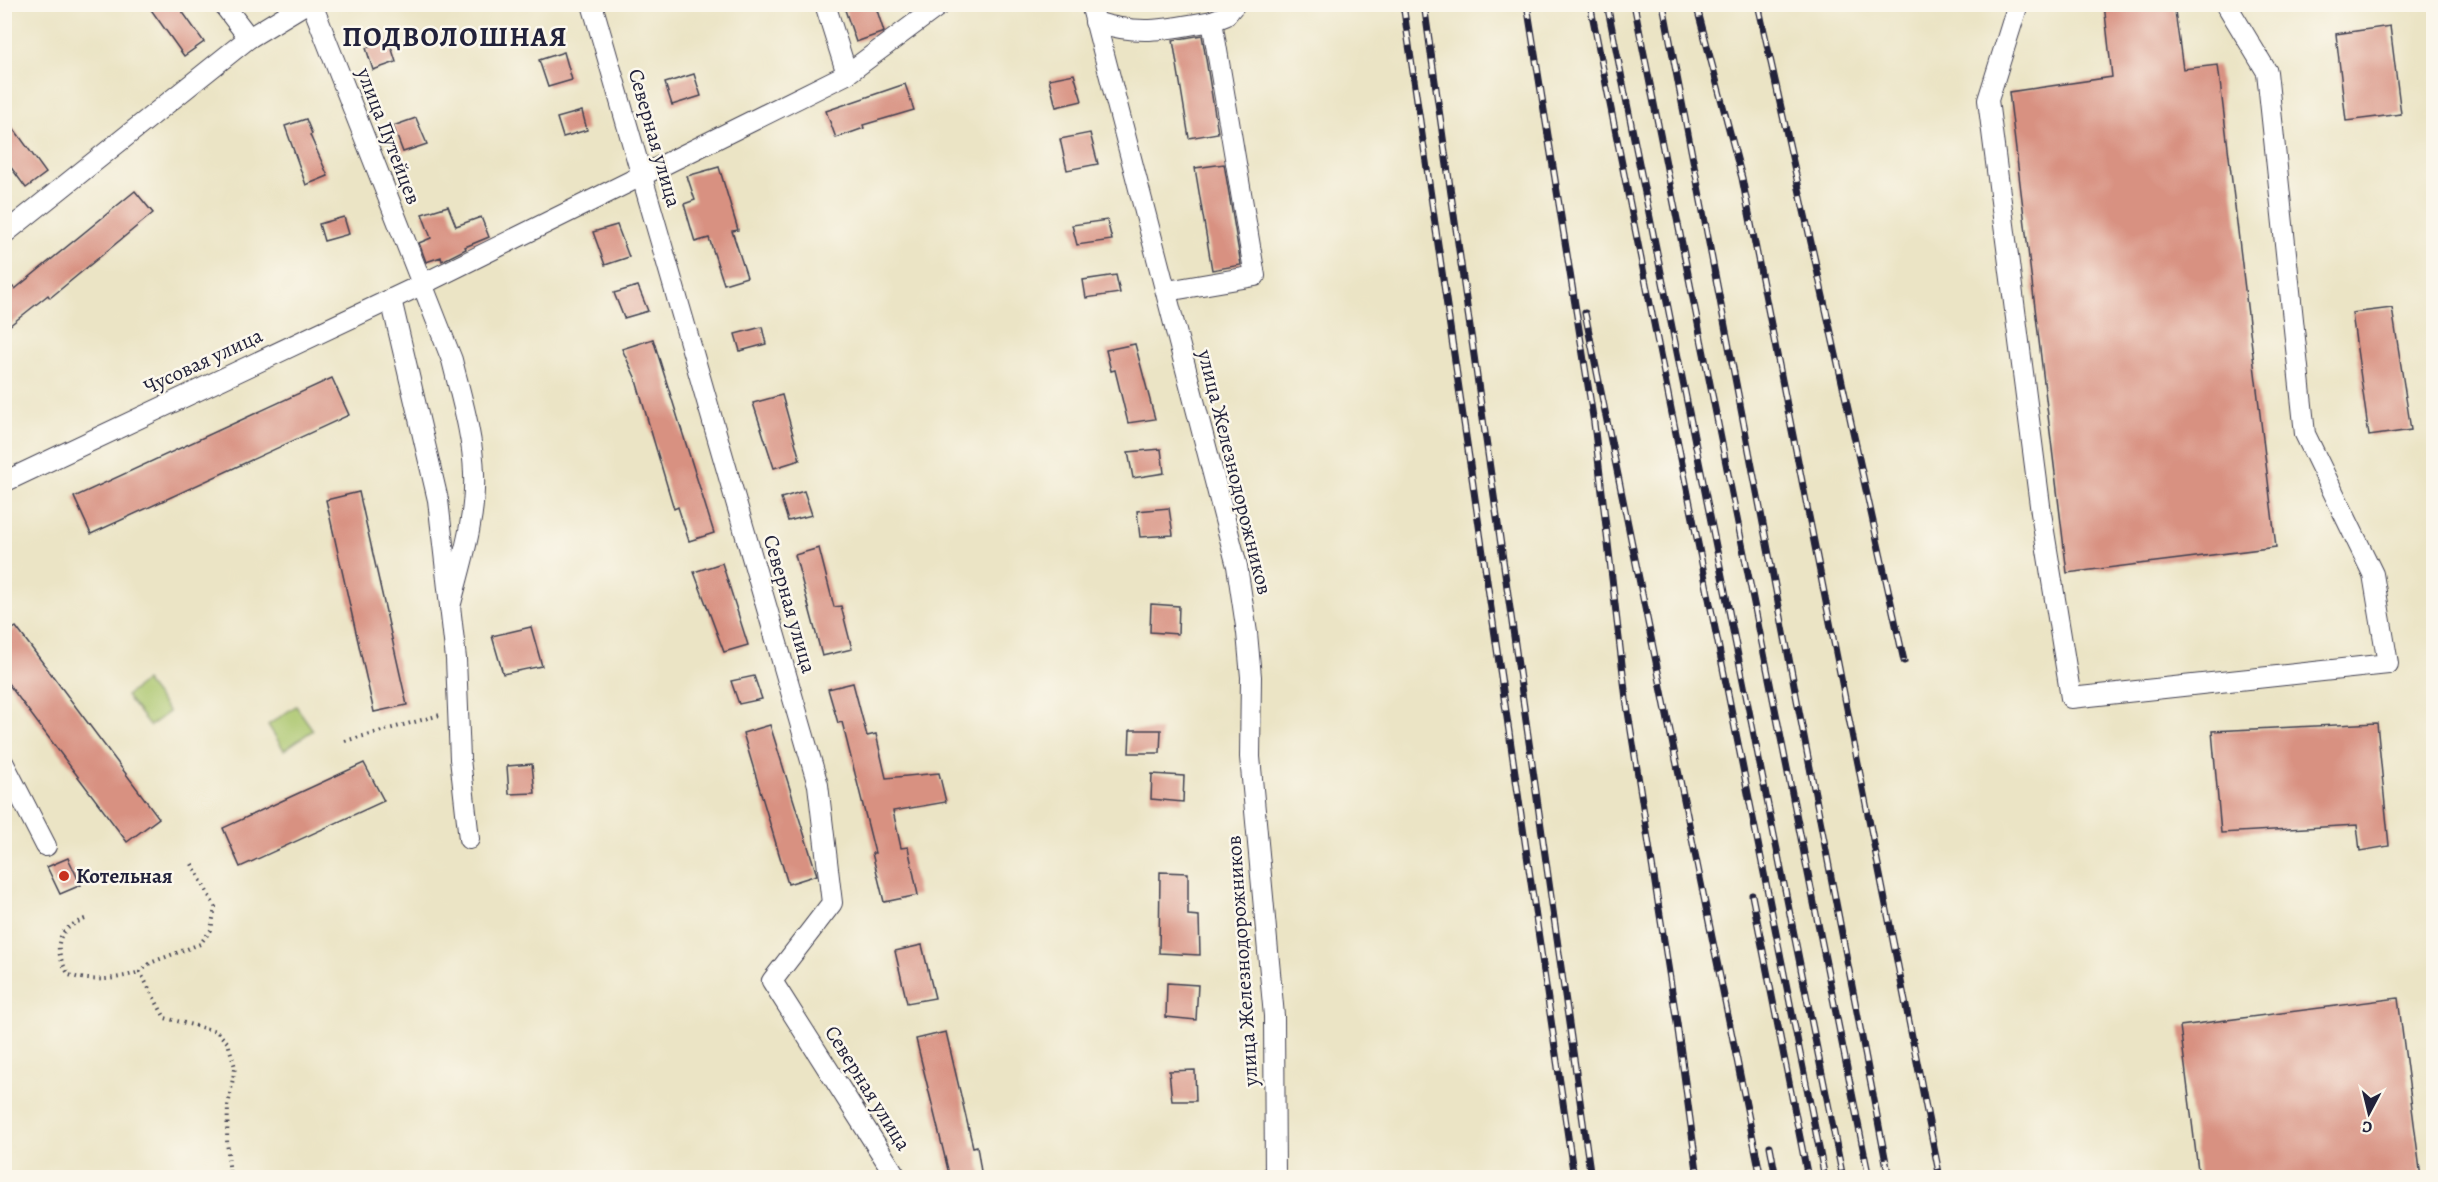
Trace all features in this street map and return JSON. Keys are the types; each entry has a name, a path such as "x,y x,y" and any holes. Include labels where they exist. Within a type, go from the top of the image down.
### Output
{"street":[{"path":"223,4 249,38"},
{"path":"8,224 249,38 305,4"},
{"name":"улица Путейцев","path":"312,4 452,360 466,417 474,475 470,530 450,607"},
{"name":"Северная улица","path":"592,4 818,785 832,903 772,981 897,1178"},
{"path":"825,4 847,74"},
{"name":"Чусовая улица","path":"4,482 421,285 640,174 847,74 941,4"},
{"path":"1093,13 1125,29 1151,32 1212,21 1225,16 1235,4"},
{"path":"2018,4 1988,100 2041,513 2071,698 2388,664 2373,574 2305,434 2267,72 2226,4"},
{"name":"улица Железнодорожников","path":"1093,13 1237,566 1251,677 1250,757 1274,1016 1275,1178"},
{"path":"1167,291 1255,276 1212,21"},
{"path":"391,299 438,500 450,607 468,839"},
{"path":"4,764 46,846"}],"path":[{"path":"345,741 458,710"},
{"path":"85,919 68,925 60,937 58,953 69,975 86,981 140,972 150,963 200,944 211,930 215,907 192,864"},
{"path":"140,972 165,1018 216,1031 228,1043 235,1067 228,1106 227,1140 230,1178"}],"green space":[{"path":"145,681 169,712 150,726 126,696"},
{"path":"296,706 313,730 284,750 268,725"}],"building":[{"path":"147,4 177,4 204,42 184,56"},
{"path":"843,4 875,4 884,32 856,42"},
{"path":"2104,4 2174,4 2183,69 2218,65 2276,547 2067,573 2009,92 2112,77"},
{"path":"2390,26 2401,114 2346,121 2336,34"},
{"path":"1202,35 1218,133 1189,138 1173,40"},
{"path":"389,40 396,62 373,70 366,48"},
{"path":"564,52 572,80 548,87 539,60"},
{"path":"694,74 701,96 672,105 665,83"},
{"path":"1074,74 1082,101 1056,107 1049,79"},
{"path":"905,84 914,110 863,125 864,128 836,138 826,111"},
{"path":"582,111 587,130 563,137 557,118"},
{"path":"4,115 46,173 26,188 4,158"},
{"path":"416,118 427,144 403,152 393,126"},
{"path":"306,119 312,134 310,135 328,176 306,185 285,126"},
{"path":"1090,133 1098,164 1067,170 1060,139"},
{"path":"1224,164 1241,265 1212,270 1195,168"},
{"path":"719,167 738,230 732,231 747,277 724,284 709,238 695,242 684,204 695,200 687,176"},
{"path":"135,191 153,213 50,298 48,295 4,330 4,294 13,287 15,289"},
{"path":"448,206 456,226 481,217 489,237 465,247 466,249 442,261 441,257 426,262 419,243 431,238 422,214"},
{"path":"344,217 349,234 324,241 319,224"},
{"path":"1107,220 1112,240 1077,245 1072,225"},
{"path":"617,225 629,257 605,265 593,232"},
{"path":"1116,275 1120,293 1086,298 1083,280"},
{"path":"638,286 648,311 624,318 614,293"},
{"path":"2392,308 2411,430 2369,436 2352,313"},
{"path":"762,327 766,344 740,351 735,334"},
{"path":"653,339 714,533 689,541 678,507 674,509 635,377 622,349"},
{"path":"1135,344 1155,419 1128,423 1115,370 1111,371 1106,350"},
{"path":"332,378 349,415 91,534 74,497"},
{"path":"782,395 800,460 774,468 753,403"},
{"path":"1161,449 1164,473 1133,478 1128,452"},
{"path":"804,491 812,515 788,521 781,498"},
{"path":"359,492 407,705 374,712 326,500"},
{"path":"1169,508 1173,535 1140,537 1137,511"},
{"path":"819,548 834,607 841,606 852,649 822,656 795,555"},
{"path":"722,563 748,645 724,652 694,572"},
{"path":"1151,604 1179,606 1178,634 1150,632"},
{"path":"16,627 159,818 127,842 4,678 4,635"},
{"path":"531,627 542,666 503,674 492,636"},
{"path":"754,676 762,699 739,704 731,681"},
{"path":"853,683 867,736 876,734 886,778 939,773 946,802 893,811 901,848 908,847 918,895 884,902 872,853 875,853 842,722 838,723 828,689"},
{"path":"2377,723 2389,846 2360,851 2357,825 2221,833 2212,731"},
{"path":"770,725 817,875 788,884 743,733"},
{"path":"1130,730 1161,730 1160,753 1129,753"},
{"path":"364,763 384,801 240,867 223,828"},
{"path":"532,764 535,793 509,794 507,766"},
{"path":"1152,774 1184,776 1183,802 1151,799"},
{"name":"Котельная","path":"68,858 81,885 60,894 47,867"},
{"path":"1160,872 1188,873 1188,915 1199,916 1200,955 1159,953"},
{"path":"922,945 935,998 907,1003 895,951"},
{"path":"1167,983 1198,985 1196,1020 1166,1017"},
{"path":"2398,998 2421,1178 2199,1178 2180,1026"},
{"path":"946,1032 973,1147 977,1146 982,1178 950,1178 916,1039"},
{"path":"1195,1070 1196,1101 1172,1101 1169,1071"}],"railway":[{"path":"1403,4 1574,1178"},
{"path":"1424,4 1591,1178"},
{"path":"1527,4 1594,423 1626,699 1677,1023 1698,1178"},
{"path":"1590,4 1825,1178"},
{"path":"1607,4 1843,1178"},
{"path":"1634,4 1869,1178"},
{"path":"1663,4 1889,1178"},
{"path":"1696,4 1742,178 1940,1178"},
{"path":"1758,4 1904,661"},
{"path":"1585,313 1761,1178"},
{"path":"1752,895 1808,1178"},
{"path":"1770,1146 1776,1178"}],"place":[{"name":"Котельная","path":"64,876"}],"district":[{"name":"ПОДВОЛОШНАЯ","path":"455,37"}]}
